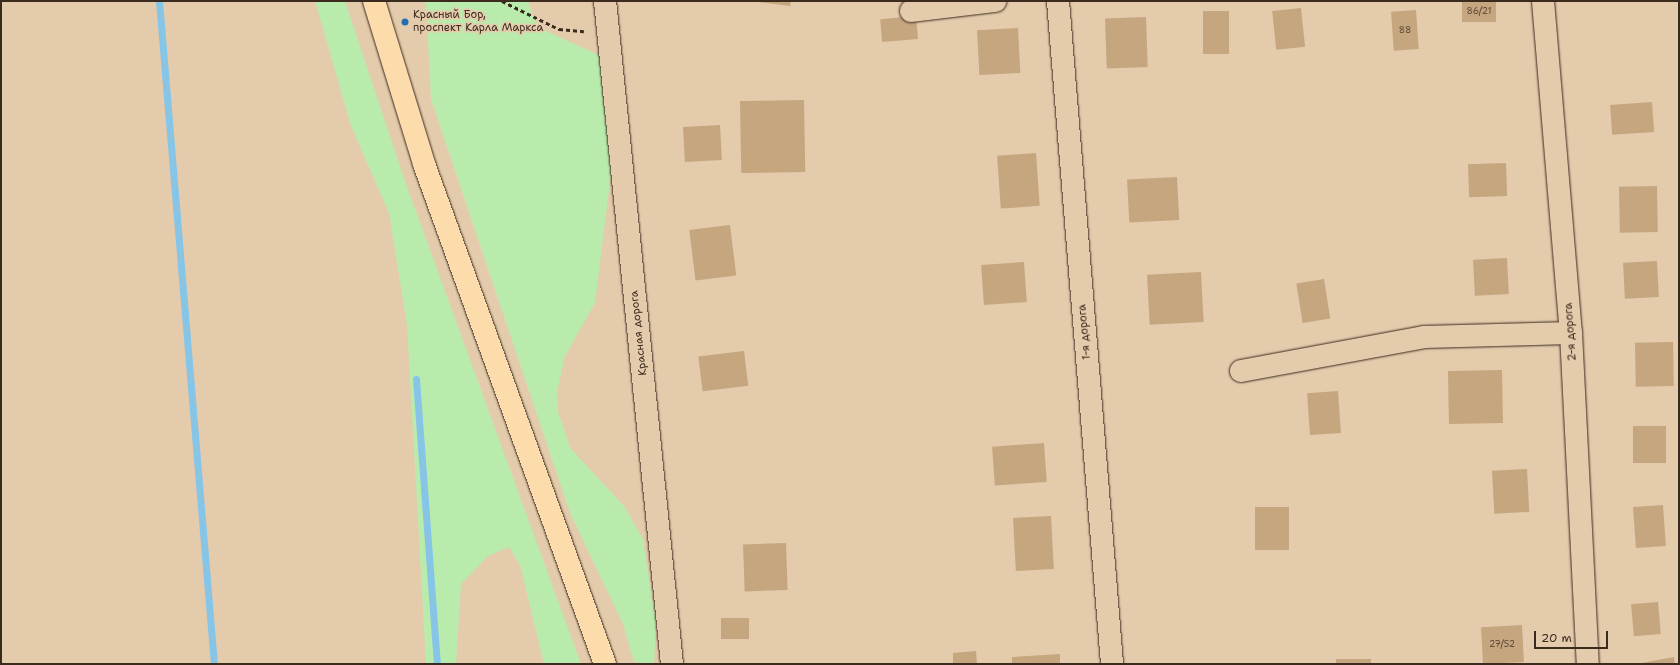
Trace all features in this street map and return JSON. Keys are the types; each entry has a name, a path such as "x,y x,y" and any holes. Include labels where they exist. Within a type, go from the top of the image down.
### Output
{"main road":[{"path":"374,1 424,164 604,664"}],"street":[{"name":"Красная дорога","path":"605,1 672,664"},
{"path":"911,11 995,1"},
{"name":"1-я дорога","path":"1058,1 1112,664"},
{"name":"2-я дорога","path":"1543,1 1571,333 1588,664"},
{"path":"1241,371 1424,337 1571,333"}],"path":[{"path":"502,1 559,29 608,33"}],"green space":[{"path":"315,1 345,1 406,184 581,664 544,664 520,565 509,547 488,556 461,584 456,664 426,664 407,325 389,213 351,126"},
{"path":"426,1 528,1 534,20 548,32 601,56 611,174 595,303 565,356 557,392 558,412 571,449 624,506 643,539 656,624 654,664 634,662 623,624 570,513 431,99"}],"building":[{"path":"751,1 791,1 790,6"},
{"path":"1462,1 1496,1 1496,22 1462,22"},
{"path":"1301,8 1305,47 1276,50 1272,11"},
{"path":"1416,10 1419,49 1394,51 1391,12"},
{"path":"1203,11 1229,11 1229,54 1203,54"},
{"path":"916,16 918,39 882,42 880,19"},
{"path":"1146,17 1148,67 1107,68 1105,18"},
{"path":"1018,28 1020,73 979,75 977,30"},
{"path":"804,100 805,172 741,173 740,101"},
{"path":"1652,102 1654,132 1612,135 1610,105"},
{"path":"720,125 722,160 685,162 683,127"},
{"path":"1036,153 1040,206 1001,209 997,156"},
{"path":"1506,163 1507,196 1469,197 1468,164"},
{"path":"1177,177 1179,220 1129,223 1127,180"},
{"path":"1657,186 1658,232 1620,233 1619,187"},
{"path":"730,225 736,276 696,281 689,230"},
{"path":"1507,258 1509,294 1475,296 1473,260"},
{"path":"1657,261 1659,297 1625,299 1623,263"},
{"path":"1024,262 1027,302 984,305 981,265"},
{"path":"1201,272 1204,322 1150,325 1147,275"},
{"path":"1324,279 1330,319 1303,323 1296,283"},
{"path":"1673,342 1674,386 1636,387 1635,343"},
{"path":"744,351 748,386 703,391 698,357"},
{"path":"1502,370 1503,423 1449,424 1448,371"},
{"path":"1338,391 1341,433 1310,435 1307,393"},
{"path":"1633,426 1666,426 1666,463 1633,463"},
{"path":"1044,443 1047,482 995,486 992,447"},
{"path":"1527,469 1529,512 1494,514 1492,471"},
{"path":"1663,505 1666,546 1636,548 1633,507"},
{"path":"1255,507 1289,507 1289,550 1255,550"},
{"path":"1051,516 1054,569 1016,571 1013,518"},
{"path":"786,543 788,590 745,591 743,545"},
{"path":"1658,602 1661,634 1634,636 1631,604"},
{"path":"721,618 749,618 749,639 721,639"},
{"path":"1522,625 1524,662 1483,664 1481,627"},
{"path":"976,651 977,664 953,664 953,653"},
{"path":"1060,654 1060,664 1012,664 1012,657"},
{"path":"1674,657 1675,664 1642,664 1642,663"},
{"path":"1336,659 1371,659 1371,664 1336,664"}],"waterway":[{"path":"159,1 214,664"},
{"path":"416,379 437,664"}],"place":[{"name":"Красный Бор, проспект Карла Маркса","path":"405,22"}]}
